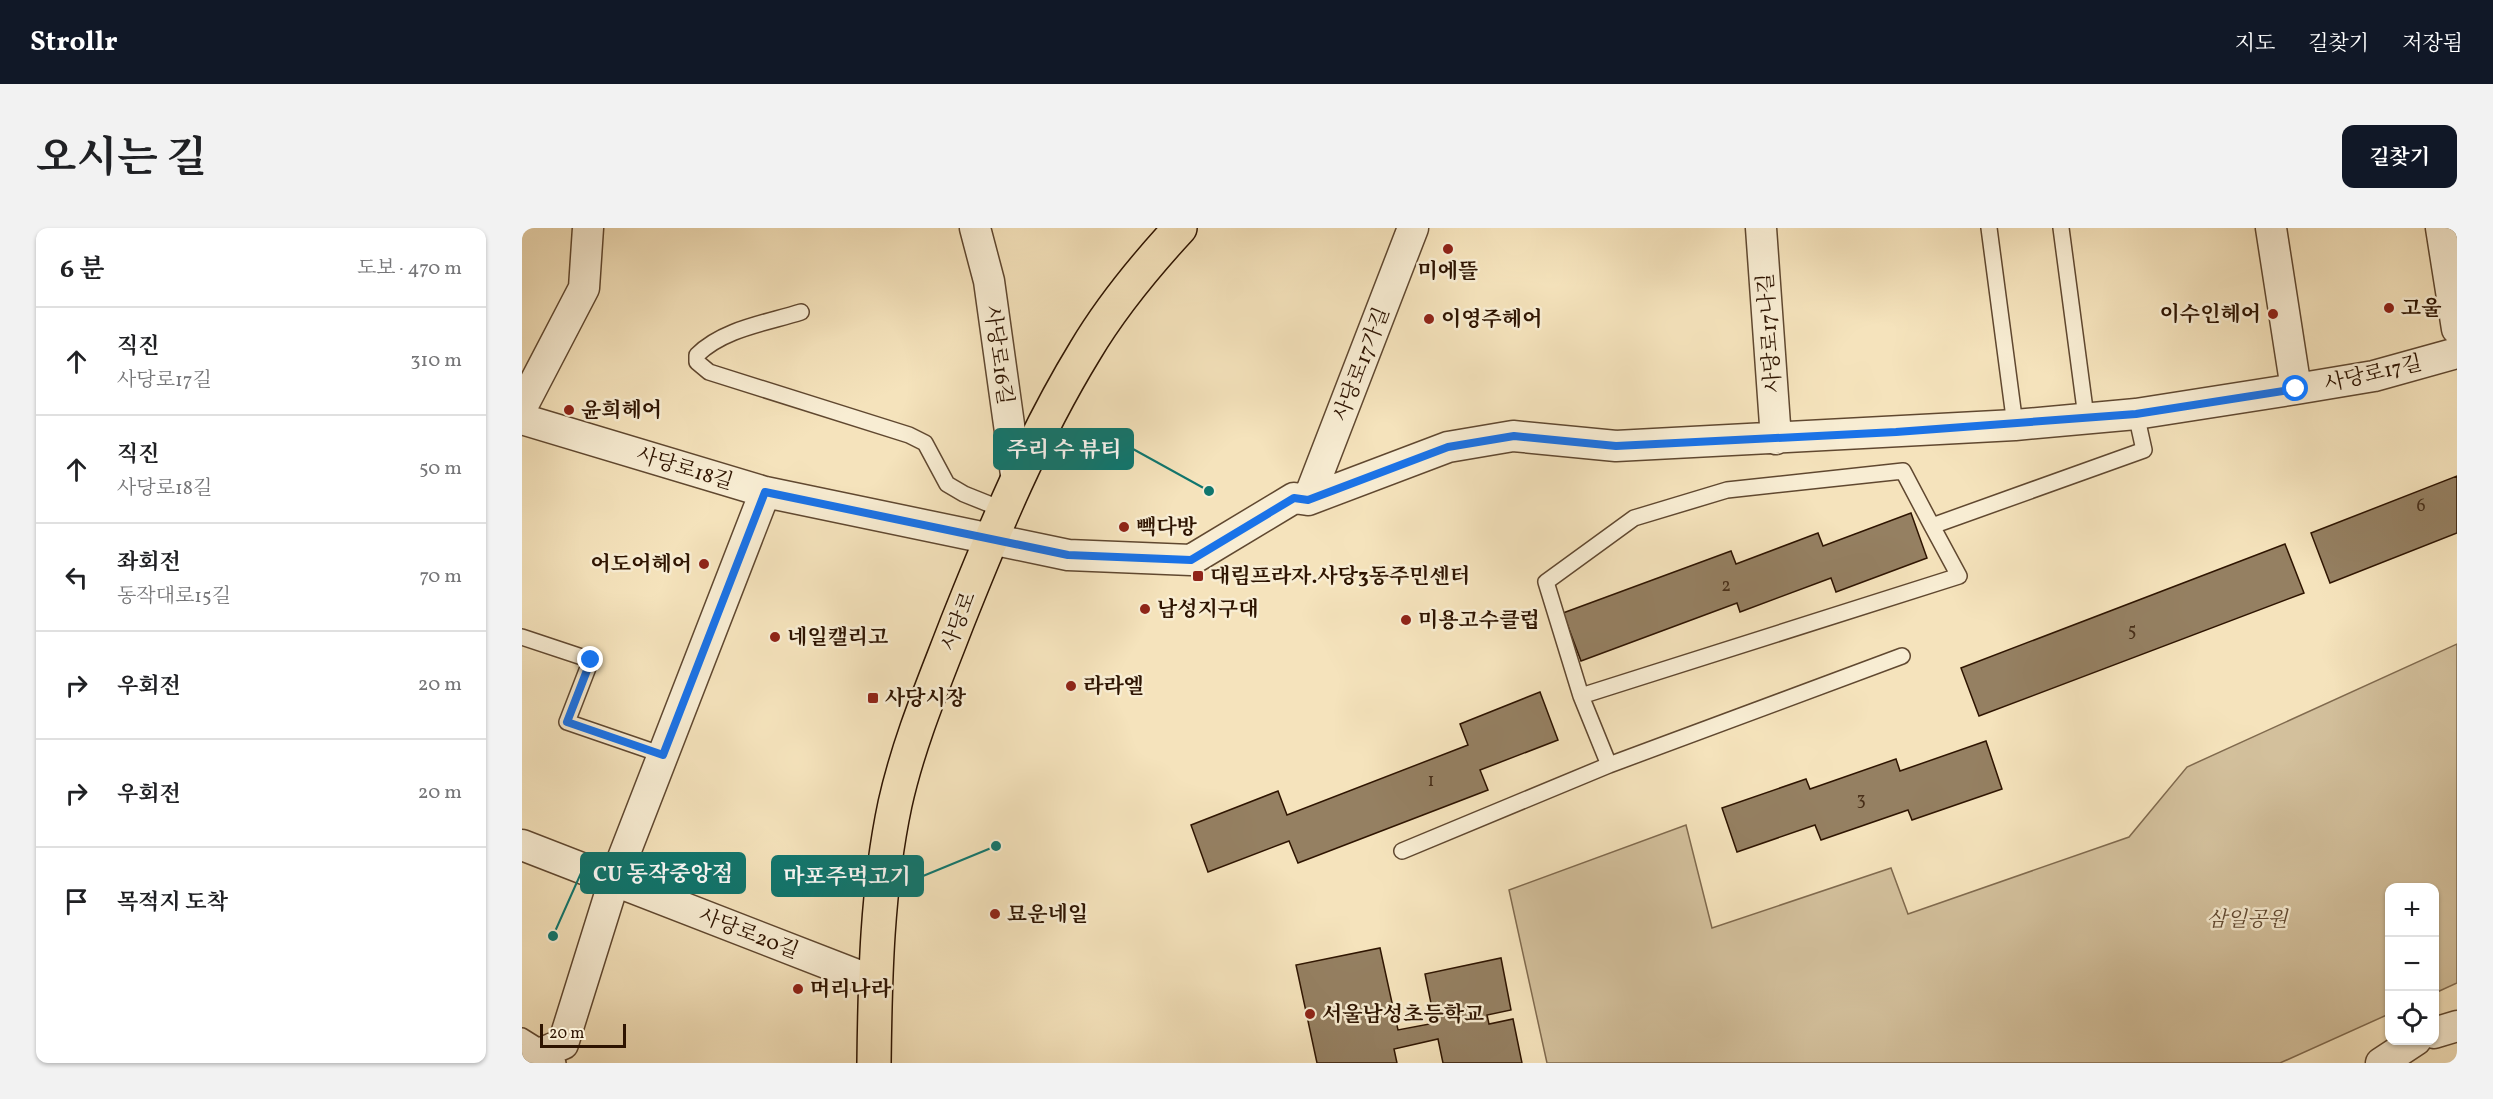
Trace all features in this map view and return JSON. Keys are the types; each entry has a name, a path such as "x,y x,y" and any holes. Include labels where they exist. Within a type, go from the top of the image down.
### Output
{"main road":[{"name":"사당로","path":"874,1063 875,982 884,880 895,805 915,731 1004,510 1085,350 1148,262 1180,228"}],"street":[{"path":"522,407 584,288 588,228"},
{"name":"사당로16길","path":"975,228 989,281 1004,510"},
{"name":"사당로17가길","path":"1308,500 1413,228"},
{"name":"사당로17나길","path":"1761,228 1776,439"},
{"path":"2271,228 2296,389"},
{"path":"2441,228 2457,329"},
{"name":"사당로17길","path":"1004,510 1068,555 1191,560 1294,498 1308,500 1448,447 1514,436 1616,446 2014,425 2136,414 2296,389 2374,376 2457,353"},
{"name":"사당로18길","path":"522,419 765,492 1004,510"},
{"path":"537,1053 563,1044 614,880 765,492"},
{"name":"사당로20길","path":"522,845 875,982"},
{"path":"2439,1031 2457,1026"},
{"path":"2381,1063 2410,1045"}],"lane":[{"path":"1989,228 2014,425"},
{"path":"2061,228 2086,417"},
{"path":"801,312 733,333 707,344 697,355 697,362 708,372 909,435 925,443 947,484 964,494 1004,510"},
{"path":"1932,526 2144,450 2136,414"},
{"path":"1581,696 1959,576 1903,471 1726,490 1634,518 1546,582 1581,696 1609,765"},
{"path":"522,638 591,660 567,722 663,755"},
{"path":"1402,851 1609,765 1902,656"}],"green space":[{"name":"삼일공원","path":"2457,644 2457,983 2439,991 2439,883 2385,883 2385,1016 2280,1063 1547,1063 1509,890 1686,825 1712,928 1891,868 1908,914 2129,837 2187,767"}],"building":[{"path":"2457,476 2457,533 2330,583 2311,533"},
{"path":"1911,513 1927,558 1836,592 1831,578 1740,612 1737,603 1581,661 1563,613 1731,551 1736,564 1818,533 1823,546"},
{"path":"2285,544 2304,593 1979,716 1961,668"},
{"path":"1540,692 1558,740 1480,770 1488,790 1298,863 1289,841 1208,872 1191,825 1278,791 1287,815 1468,745 1460,724"},
{"path":"1986,741 2002,789 1912,820 1908,810 1821,840 1815,825 1737,852 1722,808 1806,779 1810,789 1896,759 1900,771"},
{"path":"1380,948 1398,1030 1435,1023 1425,974 1501,958 1511,1010 1487,1015 1489,1024 1513,1019 1522,1063 1443,1063 1438,1039 1394,1049 1397,1063 1317,1063 1296,965"}],"place":[{"name":"미에뜰","path":"1448,249"},
{"name":"고울","path":"2389,308"},
{"name":"이수인헤어","path":"2273,314"},
{"name":"이영주헤어","path":"1429,319"},
{"name":"윤희헤어","path":"569,410"},
{"name":"주리 수 뷰티","path":"1209,491"},
{"name":"빽다방","path":"1124,527"},
{"name":"어도어헤어","path":"704,564"},
{"name":"대림프라자.사당3동주민센터","path":"1198,576"},
{"name":"남성지구대","path":"1145,609"},
{"name":"미용고수클럽","path":"1406,620"},
{"name":"네일캘리고","path":"775,637"},
{"name":"라라엘","path":"1071,686"},
{"name":"사당시장","path":"873,698"},
{"name":"마포주먹고기","path":"996,846"},
{"name":"묘운네일","path":"995,914"},
{"name":"CU 동작중앙점","path":"553,936"},
{"name":"머리나라","path":"798,989"},
{"name":"서울남성초등학교","path":"1310,1014"}],"route":[{"path":"591,660 567,722 663,755 765,492 991,537 1068,555 1191,560 1294,498 1308,500 1448,447 1514,436 1616,446 2014,425 2136,414 2296,389"}]}
